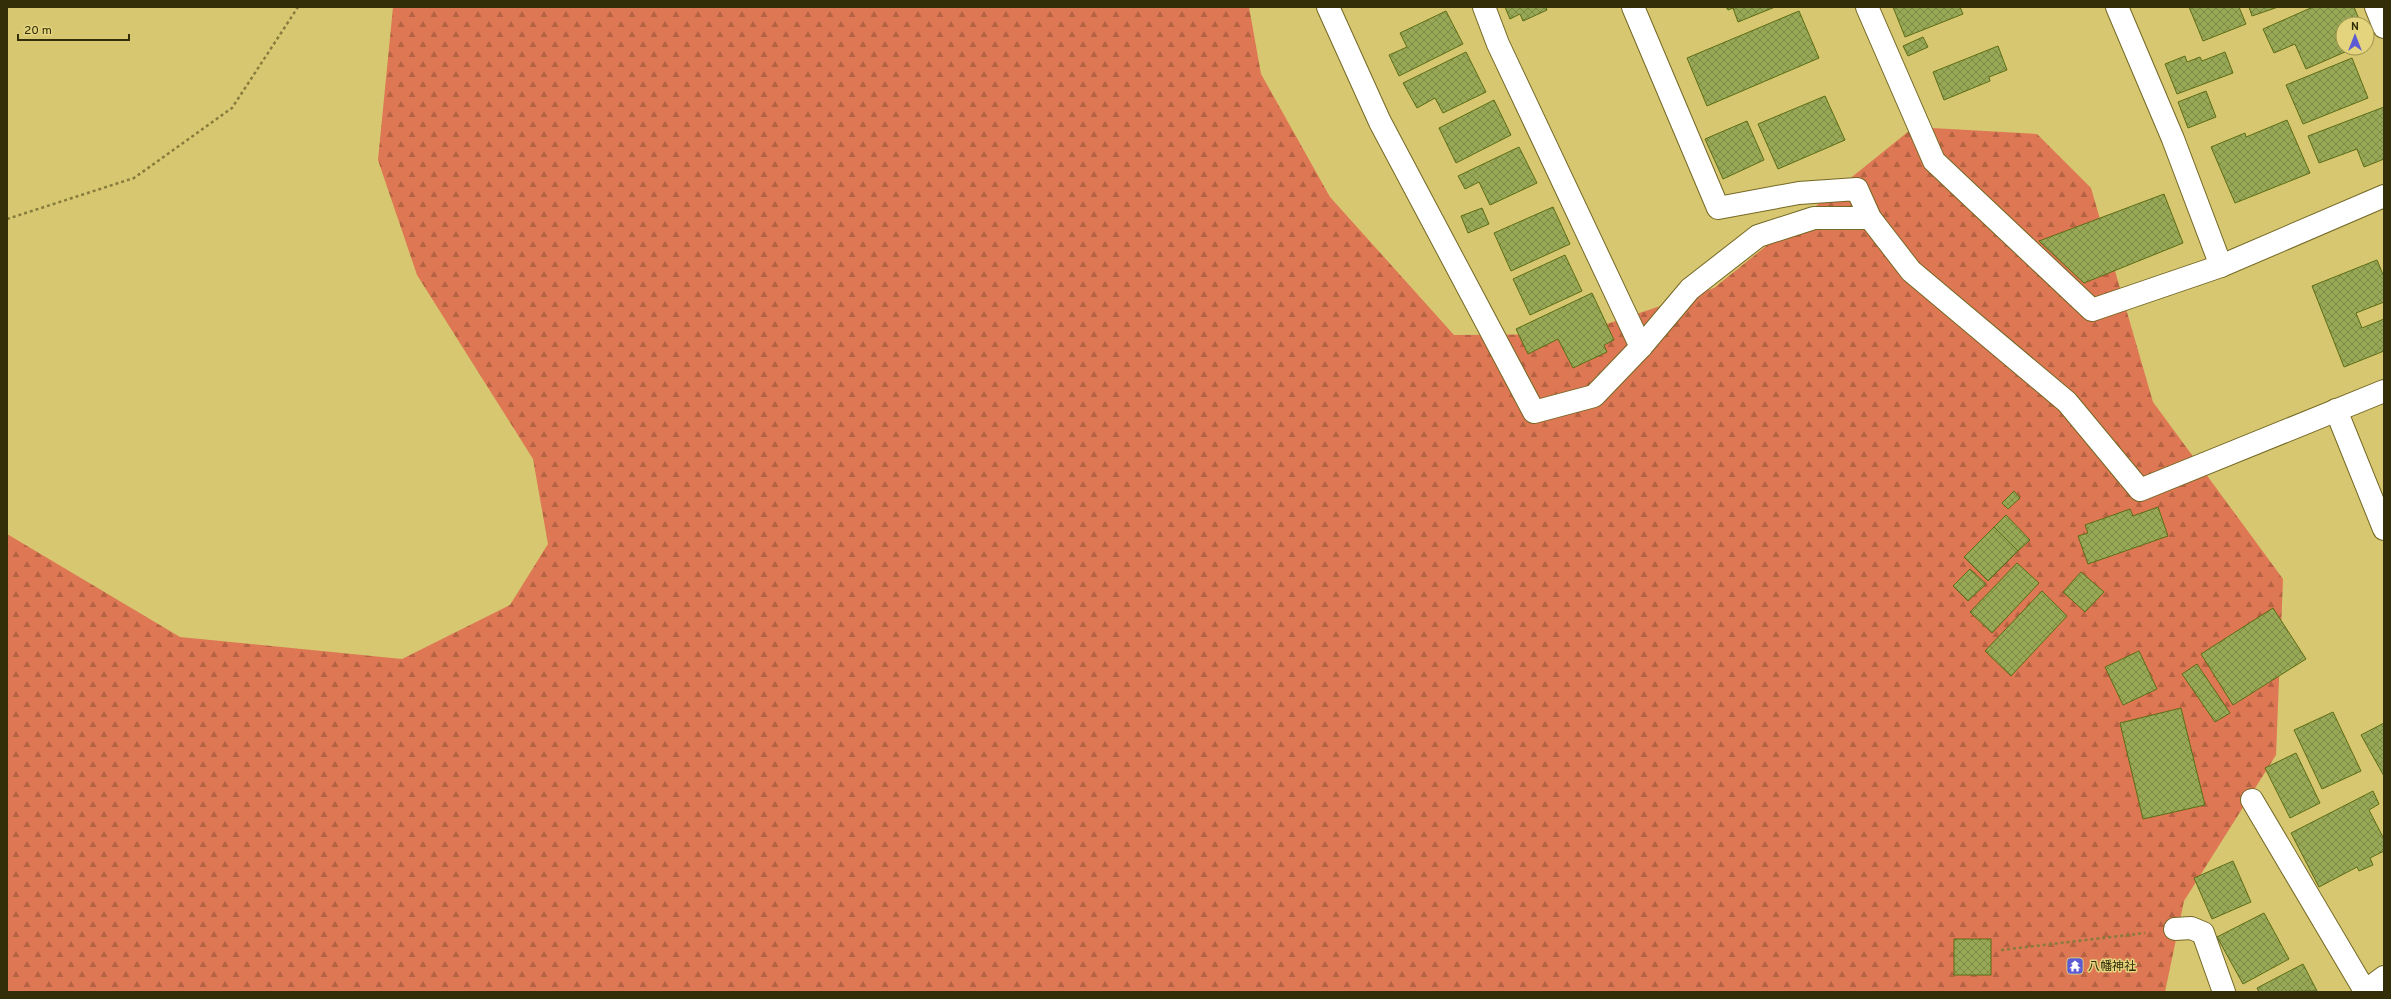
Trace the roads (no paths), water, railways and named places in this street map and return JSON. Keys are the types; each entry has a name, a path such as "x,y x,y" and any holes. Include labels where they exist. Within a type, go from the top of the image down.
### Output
{"street":[{"path":"1328,7 1380,122 1534,412 1594,396 1641,347 1690,289 1758,236 1814,218 1870,218"},
{"path":"1484,7 1498,44 1641,347"},
{"path":"1633,7 1718,208 1799,193 1857,189 1870,218 1911,271 2067,402 2140,490 2384,391"},
{"path":"1867,7 1934,161 2092,310 2221,266 2384,196"},
{"path":"2117,7 2173,139 2221,266"},
{"path":"2376,7 2384,27"},
{"path":"2336,410 2384,529"},
{"path":"2252,800 2364,992 2384,977"},
{"path":"2175,929 2190,928 2203,933 2224,992"}],"place":[{"name":"八幡神社","path":"2075,966"}]}
